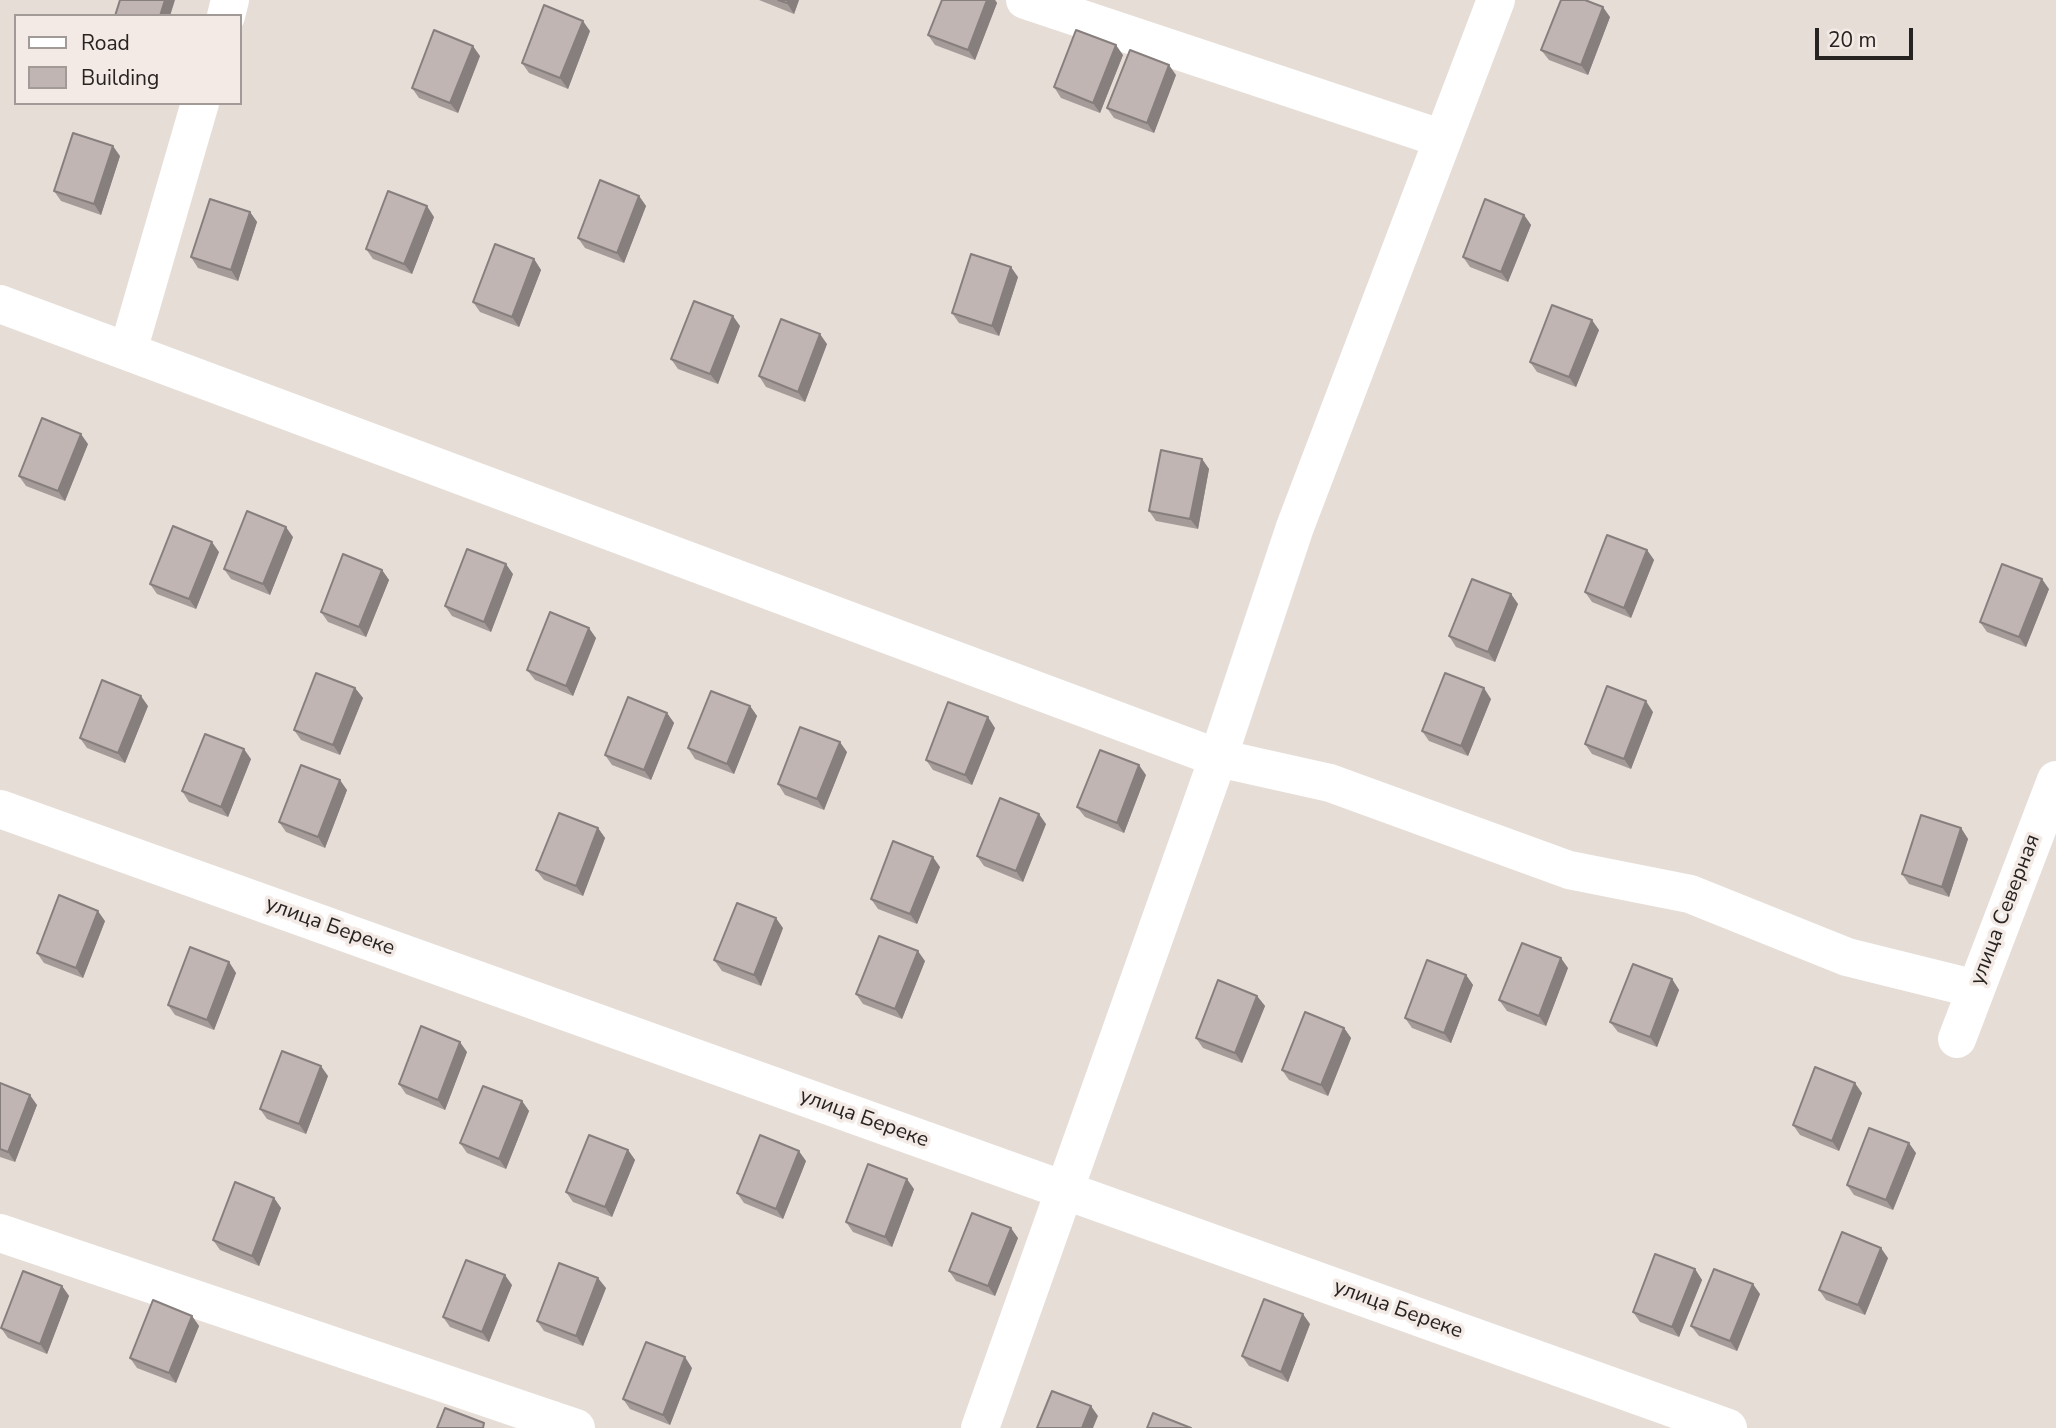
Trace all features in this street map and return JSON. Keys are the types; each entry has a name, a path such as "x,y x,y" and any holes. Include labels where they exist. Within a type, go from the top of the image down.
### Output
{"street":[{"path":"1026,0 1443,139"},
{"path":"980,1428 1218,758 1295,527 1496,0"},
{"path":"128,351 199,105"},
{"path":"0,304 1218,758 1330,783 1569,870 1690,894 1847,957 1976,989"},
{"name":"улица Северная","path":"1957,1040 2056,780"},
{"name":"улица Береке","path":"0,809 1728,1428"},
{"path":"0,1233 576,1428"}],"building":[{"path":"120,0 165,0 161,14 116,14"},
{"path":"942,0 987,0 968,50 928,35"},
{"path":"1561,0 1585,0 1603,7 1581,65 1541,50"},
{"path":"544,5 583,21 560,78 522,63"},
{"path":"434,30 473,46 450,103 412,88"},
{"path":"1076,30 1116,45 1093,103 1054,87"},
{"path":"1130,50 1169,65 1147,123 1107,108"},
{"path":"73,133 113,146 94,204 54,191"},
{"path":"600,180 639,196 617,253 578,238"},
{"path":"388,191 427,206 404,264 366,249"},
{"path":"210,199 250,212 231,270 191,257"},
{"path":"1485,199 1524,215 1501,272 1463,257"},
{"path":"495,244 534,259 512,317 473,302"},
{"path":"971,254 1011,267 992,326 952,313"},
{"path":"694,301 733,316 710,374 671,359"},
{"path":"1552,305 1592,320 1569,377 1530,362"},
{"path":"781,319 820,334 798,392 759,376"},
{"path":"42,418 81,434 58,491 19,476"},
{"path":"1161,450 1202,459 1190,519 1149,511"},
{"path":"247,511 286,527 263,584 224,569"},
{"path":"173,526 212,542 189,599 150,584"},
{"path":"1607,535 1647,550 1624,608 1585,592"},
{"path":"467,549 506,564 484,622 445,606"},
{"path":"343,554 382,570 359,627 321,612"},
{"path":"2002,564 2042,579 2019,637 1980,622"},
{"path":"1472,579 1511,594 1488,652 1449,636"},
{"path":"550,612 589,628 566,686 527,670"},
{"path":"316,673 355,688 333,745 294,730"},
{"path":"1445,673 1484,688 1461,746 1422,731"},
{"path":"102,680 141,696 118,753 80,738"},
{"path":"1607,686 1646,701 1624,759 1585,744"},
{"path":"711,691 750,706 727,764 688,748"},
{"path":"628,697 667,713 644,770 605,755"},
{"path":"948,702 988,717 965,775 926,760"},
{"path":"800,727 840,742 817,799 778,784"},
{"path":"205,734 244,749 221,807 182,791"},
{"path":"1100,750 1139,765 1117,823 1077,807"},
{"path":"301,765 340,780 318,837 279,822"},
{"path":"1000,798 1039,814 1016,871 977,856"},
{"path":"559,813 598,828 576,886 536,870"},
{"path":"1921,815 1961,828 1942,887 1902,874"},
{"path":"893,841 933,857 910,914 871,899"},
{"path":"59,895 98,911 76,968 37,953"},
{"path":"737,903 776,918 754,975 714,960"},
{"path":"879,936 918,951 895,1009 856,994"},
{"path":"1522,943 1561,958 1539,1016 1499,1000"},
{"path":"190,947 229,962 207,1020 168,1005"},
{"path":"1427,960 1466,975 1444,1033 1405,1018"},
{"path":"1633,964 1672,979 1650,1037 1610,1022"},
{"path":"1218,980 1257,996 1235,1053 1196,1038"},
{"path":"1305,1012 1344,1028 1321,1085 1282,1070"},
{"path":"421,1026 460,1042 438,1100 399,1084"},
{"path":"282,1051 321,1066 299,1124 260,1109"},
{"path":"1815,1067 1855,1083 1832,1141 1793,1125"},
{"path":"0,1083 30,1095 8,1152 0,1149"},
{"path":"483,1086 522,1101 499,1159 460,1143"},
{"path":"1869,1128 1909,1143 1886,1200 1847,1185"},
{"path":"589,1135 628,1150 605,1207 566,1192"},
{"path":"760,1135 799,1151 776,1209 737,1193"},
{"path":"868,1164 907,1179 885,1237 846,1222"},
{"path":"235,1182 274,1198 252,1256 213,1240"},
{"path":"972,1213 1011,1228 988,1286 949,1271"},
{"path":"1842,1232 1881,1248 1858,1305 1819,1290"},
{"path":"1655,1254 1695,1269 1672,1327 1633,1312"},
{"path":"466,1260 505,1275 482,1332 443,1317"},
{"path":"559,1263 598,1278 576,1336 537,1321"},
{"path":"1714,1269 1753,1284 1730,1341 1691,1326"},
{"path":"23,1271 62,1286 40,1344 1,1328"},
{"path":"1264,1299 1303,1314 1281,1372 1242,1356"},
{"path":"153,1300 192,1316 169,1373 130,1358"},
{"path":"646,1342 685,1357 663,1415 623,1399"},
{"path":"1052,1391 1091,1406 1082,1428 1037,1428"},
{"path":"445,1408 484,1423 483,1428 437,1428"},
{"path":"1153,1413 1191,1428 1147,1428"}]}
